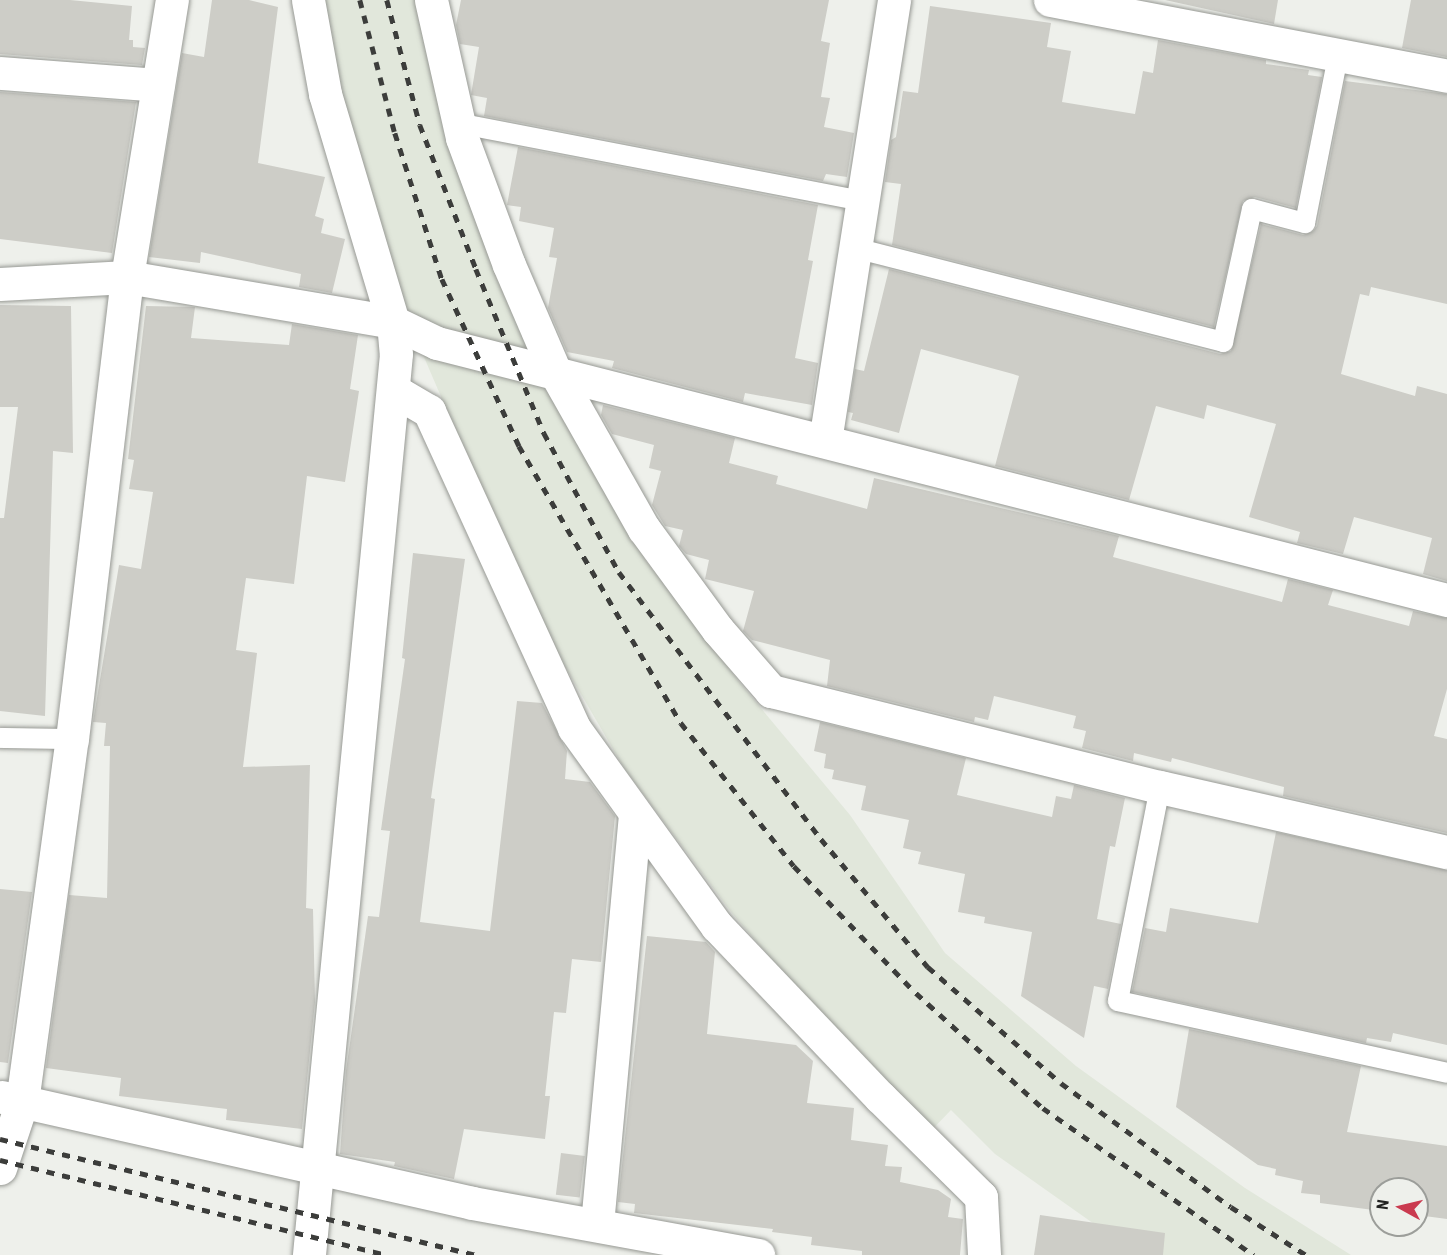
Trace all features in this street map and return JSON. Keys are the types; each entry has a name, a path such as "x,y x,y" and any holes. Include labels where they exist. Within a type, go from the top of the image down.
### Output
{"street":[{"path":"0,1168 72,739 127,277 172,0"},
{"path":"308,0 325,94 393,322 393,390 309,1255"},
{"path":"431,0 457,123 508,265 555,372 644,529 718,630 771,691 1160,787 1447,852"},
{"path":"825,441 894,0"},
{"path":"1050,0 1145,8 1338,56 1447,76"},
{"path":"0,73 158,86"},
{"path":"0,284 127,277 393,322 436,343 1447,600"},
{"path":"393,390 429,411 574,728 635,816 717,926 880,1097 981,1197 984,1255"},
{"path":"597,1224 635,816"},
{"path":"11,1100 472,1203 758,1255"}],"lane":[{"path":"855,248 1223,342 1252,209 1305,223 1338,56"},
{"path":"457,123 862,201"},
{"path":"0,738 72,739"},
{"path":"1160,787 1118,1001 1447,1073"}],"shaded area":[{"path":"322,0 417,0 569,422 646,561 740,683 850,815 945,953 1076,1066 1245,1188 1351,1255 1138,1255 995,1154 951,1110 925,1137 731,912 624,768 535,615 402,306 352,144"}],"building":[{"path":"0,0 70,0 132,6 129,40 133,40 133,47 145,48 142,65 0,54"},
{"path":"212,0 249,0 278,7 258,163 325,177 315,216 324,219 321,233 345,239 332,293 299,287 301,274 201,252 200,263 149,257 182,53 204,57"},
{"path":"461,0 829,0 821,41 830,43 821,97 830,98 824,127 854,133 847,177 826,174 823,181 484,116 487,98 471,95 479,47 460,44 456,25"},
{"path":"1165,0 1278,0 1274,24"},
{"path":"1411,0 1447,0 1447,57 1402,48"},
{"path":"930,6 1051,23 1047,47 1071,51 1062,102 1135,114 1143,71 1153,73 1158,40 1266,60 1266,64 1309,70 1308,75 1322,77 1296,208 1255,197 1243,201 1214,327 892,245 901,184 885,182 891,140 896,137 903,91 918,93"},
{"path":"1345,81 1447,94 1447,304 1371,287 1369,296 1360,294 1341,374 1415,396 1417,386 1447,394 1447,581 1423,574 1432,538 1354,517 1343,554 1297,543 1300,532 1249,517 1276,424 1207,405 1204,419 1156,406 1129,500 995,466 1019,376 1013,374 921,349 899,433 851,420 853,413 848,412 855,369 864,371 889,269 1220,354 1231,351 1261,224 1303,235 1313,231 1317,226"},
{"path":"0,92 136,102 112,253 0,239"},
{"path":"518,147 818,205 808,260 813,261 795,358 818,363 812,405 745,393 743,402 612,368 614,361 567,352 548,308 557,258 549,257 554,228 519,221 521,207 507,205"},
{"path":"0,305 71,306 73,453 53,451 45,716 0,711 0,518 4,518 18,407 0,407"},
{"path":"146,306 195,307 191,338 289,345 292,324 358,335 350,389 359,391 345,482 307,476 294,584 246,578 236,650 257,653 243,767 310,765 306,908 313,909 315,1002 302,1129 226,1120 227,1109 119,1096 121,1078 46,1068 69,895 107,898 110,746 104,746 106,723 93,722 119,565 141,569 153,492 129,489 134,460 128,459"},
{"path":"603,405 735,438 729,463 778,476 776,484 867,509 874,478 1119,536 1113,557 1282,602 1288,579 1333,590 1328,605 1409,626 1413,611 1447,618 1447,689 1434,736 1447,739 1447,833 1283,796 1284,787 1172,758 1171,762 1134,753 1133,761 1082,748 1086,731 1073,728 1076,716 994,696 988,720 975,717 974,722 827,686 830,660 752,640 743,631 754,591 705,579 709,560 686,554 679,546 683,530 665,526 652,505 661,471 649,468 654,445 612,434 601,415"},
{"path":"413,553 465,559 431,798 435,799 420,922 490,931 517,701 542,703 567,751 565,779 590,782 615,816 601,962 572,959 566,1013 554,1012 545,1096 550,1096 545,1139 464,1129 454,1179 394,1166 395,1162 340,1154 346,1071 368,916 379,917 390,831 381,830 405,659 402,658"},
{"path":"820,722 966,758 957,795 1052,817 1056,796 1071,799 1074,785 1125,798 1115,847 1110,846 1097,919 1121,924 1108,989 1094,986 1084,1038 1021,996 1032,932 984,923 985,917 958,912 965,874 918,864 921,852 903,848 909,820 861,810 866,786 832,779 834,770 824,768 826,754 814,751"},
{"path":"1276,832 1447,870 1447,1045 1393,1033 1391,1042 1367,1038 1366,1043 1132,992 1145,928 1166,932 1170,908 1258,923"},
{"path":"0,889 32,892 8,1063 0,1062"},
{"path":"647,936 706,942 715,952 707,1034 796,1045 813,1061 807,1103 854,1108 851,1140 888,1145 885,1166 902,1167 900,1182 938,1190 951,1199 948,1217 963,1219 960,1255 862,1255 862,1251 811,1245 812,1237 772,1232 773,1229 634,1213 635,1204 618,1202"},
{"path":"1189,1029 1361,1066 1347,1132 1447,1146 1447,1219 1429,1217 1429,1177 1369,1177 1369,1209 1320,1203 1320,1195 1301,1193 1303,1181 1275,1175 1276,1169 1258,1165 1176,1107"},
{"path":"561,1153 585,1156 580,1198 556,1195"},
{"path":"1040,1215 1165,1233 1163,1255 1034,1255"}],"railway":[{"path":"360,0 395,133 442,279 519,446 681,723 794,866 916,993 1043,1108 1254,1255"},
{"path":"387,0 420,125 476,269 544,433 619,572 821,839 928,967 1061,1083 1231,1207 1306,1255"},
{"path":"0,1139 476,1255"},
{"path":"0,1160 386,1255"}]}
